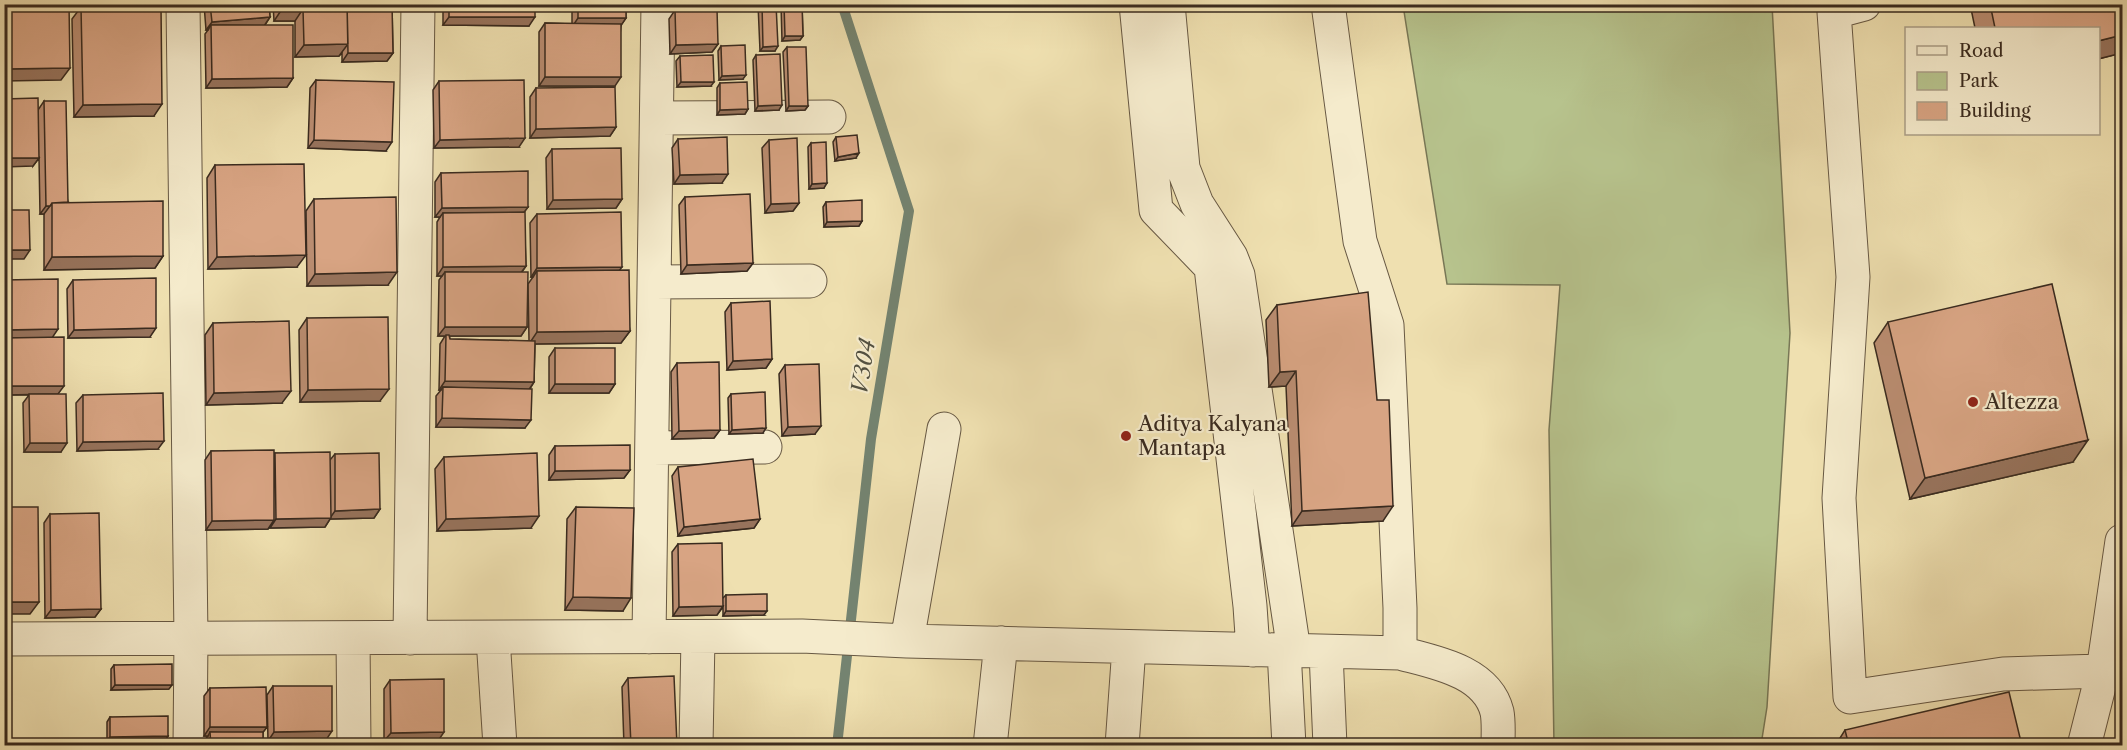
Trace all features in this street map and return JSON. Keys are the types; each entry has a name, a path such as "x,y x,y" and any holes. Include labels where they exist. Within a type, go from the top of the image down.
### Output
{"street":[{"path":"183,4 191,638 190,746"},
{"path":"411,638 418,4"},
{"path":"649,637 658,4"},
{"path":"1136,4 1156,210 1211,267 1250,606 1289,651 1330,746"},
{"path":"1168,4 1183,168 1197,204 1232,256 1238,275 1289,651 1289,746"},
{"path":"1328,4 1360,241 1387,325 1400,653"},
{"path":"1864,4 1834,12 1853,278 1839,498 1850,697 2003,674 2103,671"},
{"path":"657,118 829,117"},
{"path":"654,282 810,281"},
{"path":"897,641 944,429"},
{"path":"652,448 765,447"},
{"path":"2084,746 2103,671 2122,541"},
{"path":"4,639 802,636 897,641 1400,653 1444,665 1467,676 1485,689 1497,711 1498,746"},
{"path":"696,746 698,637"},
{"path":"353,638 354,746"},
{"path":"493,638 500,746"},
{"path":"990,746 1000,643"},
{"path":"1122,746 1129,647"}],"green space":[{"path":"1403,5 1772,5 1790,333 1767,707 1761,745 1554,745 1549,430 1560,285 1447,284"}],"building":[{"path":"4,4 69,4 70,68 4,69"},
{"path":"210,4 269,4 270,17 212,22"},
{"path":"282,4 347,4 348,44 304,45 303,9 282,9"},
{"path":"347,4 392,4 393,53 348,53"},
{"path":"449,4 535,4 535,17 449,17"},
{"path":"578,4 626,4 626,18 578,18"},
{"path":"762,4 776,4 778,46 763,47"},
{"path":"784,4 802,4 803,36 785,36"},
{"path":"1990,4 2122,4 2122,35 2100,40 2100,27 1995,27"},
{"path":"161,6 162,104 83,105 81,7"},
{"path":"717,9 718,44 676,45 675,10"},
{"path":"545,23 621,24 621,77 545,77"},
{"path":"211,25 293,25 293,78 212,79"},
{"path":"745,45 746,75 722,76 721,46"},
{"path":"787,47 806,47 808,106 789,106"},
{"path":"780,54 782,105 758,106 756,55"},
{"path":"713,55 714,82 681,82 680,56"},
{"path":"316,80 394,82 392,142 314,140"},
{"path":"524,80 525,138 440,140 439,81"},
{"path":"747,82 748,109 720,110 720,83"},
{"path":"615,87 616,127 536,129 536,88"},
{"path":"38,98 39,158 4,158 4,99"},
{"path":"44,101 66,101 68,202 52,203 50,206 46,206"},
{"path":"857,135 859,153 838,157 836,137"},
{"path":"727,137 728,174 680,175 678,139"},
{"path":"797,138 799,203 771,204 769,140"},
{"path":"826,142 827,183 812,184 811,143"},
{"path":"621,148 622,199 553,200 552,149"},
{"path":"304,164 306,255 217,257 215,165"},
{"path":"528,171 528,207 442,208 441,173"},
{"path":"750,194 753,263 687,265 685,197"},
{"path":"396,197 397,272 315,274 314,199"},
{"path":"862,200 862,221 827,222 826,202"},
{"path":"163,201 163,256 52,257 52,203"},
{"path":"4,210 29,210 30,250 4,250"},
{"path":"525,212 526,266 443,267 443,213"},
{"path":"621,212 622,267 537,268 537,214"},
{"path":"629,270 630,331 537,332 537,271"},
{"path":"445,272 528,272 527,327 445,327"},
{"path":"156,278 156,328 74,330 73,280"},
{"path":"58,279 58,329 4,330 4,280"},
{"name":"Altezza","path":"2052,284 2088,440 1925,478 1888,322"},
{"path":"1368,292 1377,400 1389,400 1393,506 1302,511 1296,371 1280,372 1277,305"},
{"path":"770,301 772,359 733,361 731,303"},
{"path":"388,317 389,389 308,390 307,318"},
{"path":"289,321 291,391 214,393 213,323"},
{"path":"446,335 449,335 450,339 535,341 534,382 445,381"},
{"path":"64,337 64,386 4,386 4,338"},
{"path":"555,348 615,348 615,384 555,384"},
{"path":"719,362 720,430 679,431 677,363"},
{"path":"819,364 821,426 788,427 785,365"},
{"path":"443,387 532,389 531,420 442,418"},
{"path":"765,392 766,428 732,430 731,394"},
{"path":"163,393 164,441 83,442 83,395"},
{"path":"29,394 66,394 67,443 30,443"},
{"path":"630,445 630,470 555,471 555,446"},
{"path":"274,450 274,520 212,521 211,451"},
{"path":"330,452 331,518 276,519 275,453"},
{"path":"379,453 380,509 335,511 335,454"},
{"path":"537,453 539,516 446,519 444,457"},
{"path":"753,459 760,519 684,527 678,467"},
{"path":"4,507 38,507 39,602 4,602"},
{"path":"576,507 634,508 631,598 573,597"},
{"path":"99,513 101,609 51,610 50,514"},
{"path":"722,543 723,606 679,607 678,544"},
{"path":"767,594 767,611 726,611 726,595"},
{"path":"172,664 172,685 115,685 114,665"},
{"path":"674,676 677,746 631,746 628,678"},
{"path":"444,679 444,732 391,733 390,680"},
{"path":"273,686 332,686 332,731 274,732"},
{"path":"266,687 267,727 210,727 210,688"},
{"path":"2009,692 2022,746 1849,746 1845,730"},
{"path":"168,716 168,736 110,737 110,717"},
{"path":"210,732 263,732 263,746 211,746"},
{"path":"165,743 165,746 118,746 118,744"}],"waterway":[{"name":"V304","path":"837,746 871,439 909,211 842,4"}],"place":[{"name":"Altezza","path":"1973,402"},
{"name":"Aditya Kalyana Mantapa","path":"1126,436"}]}
